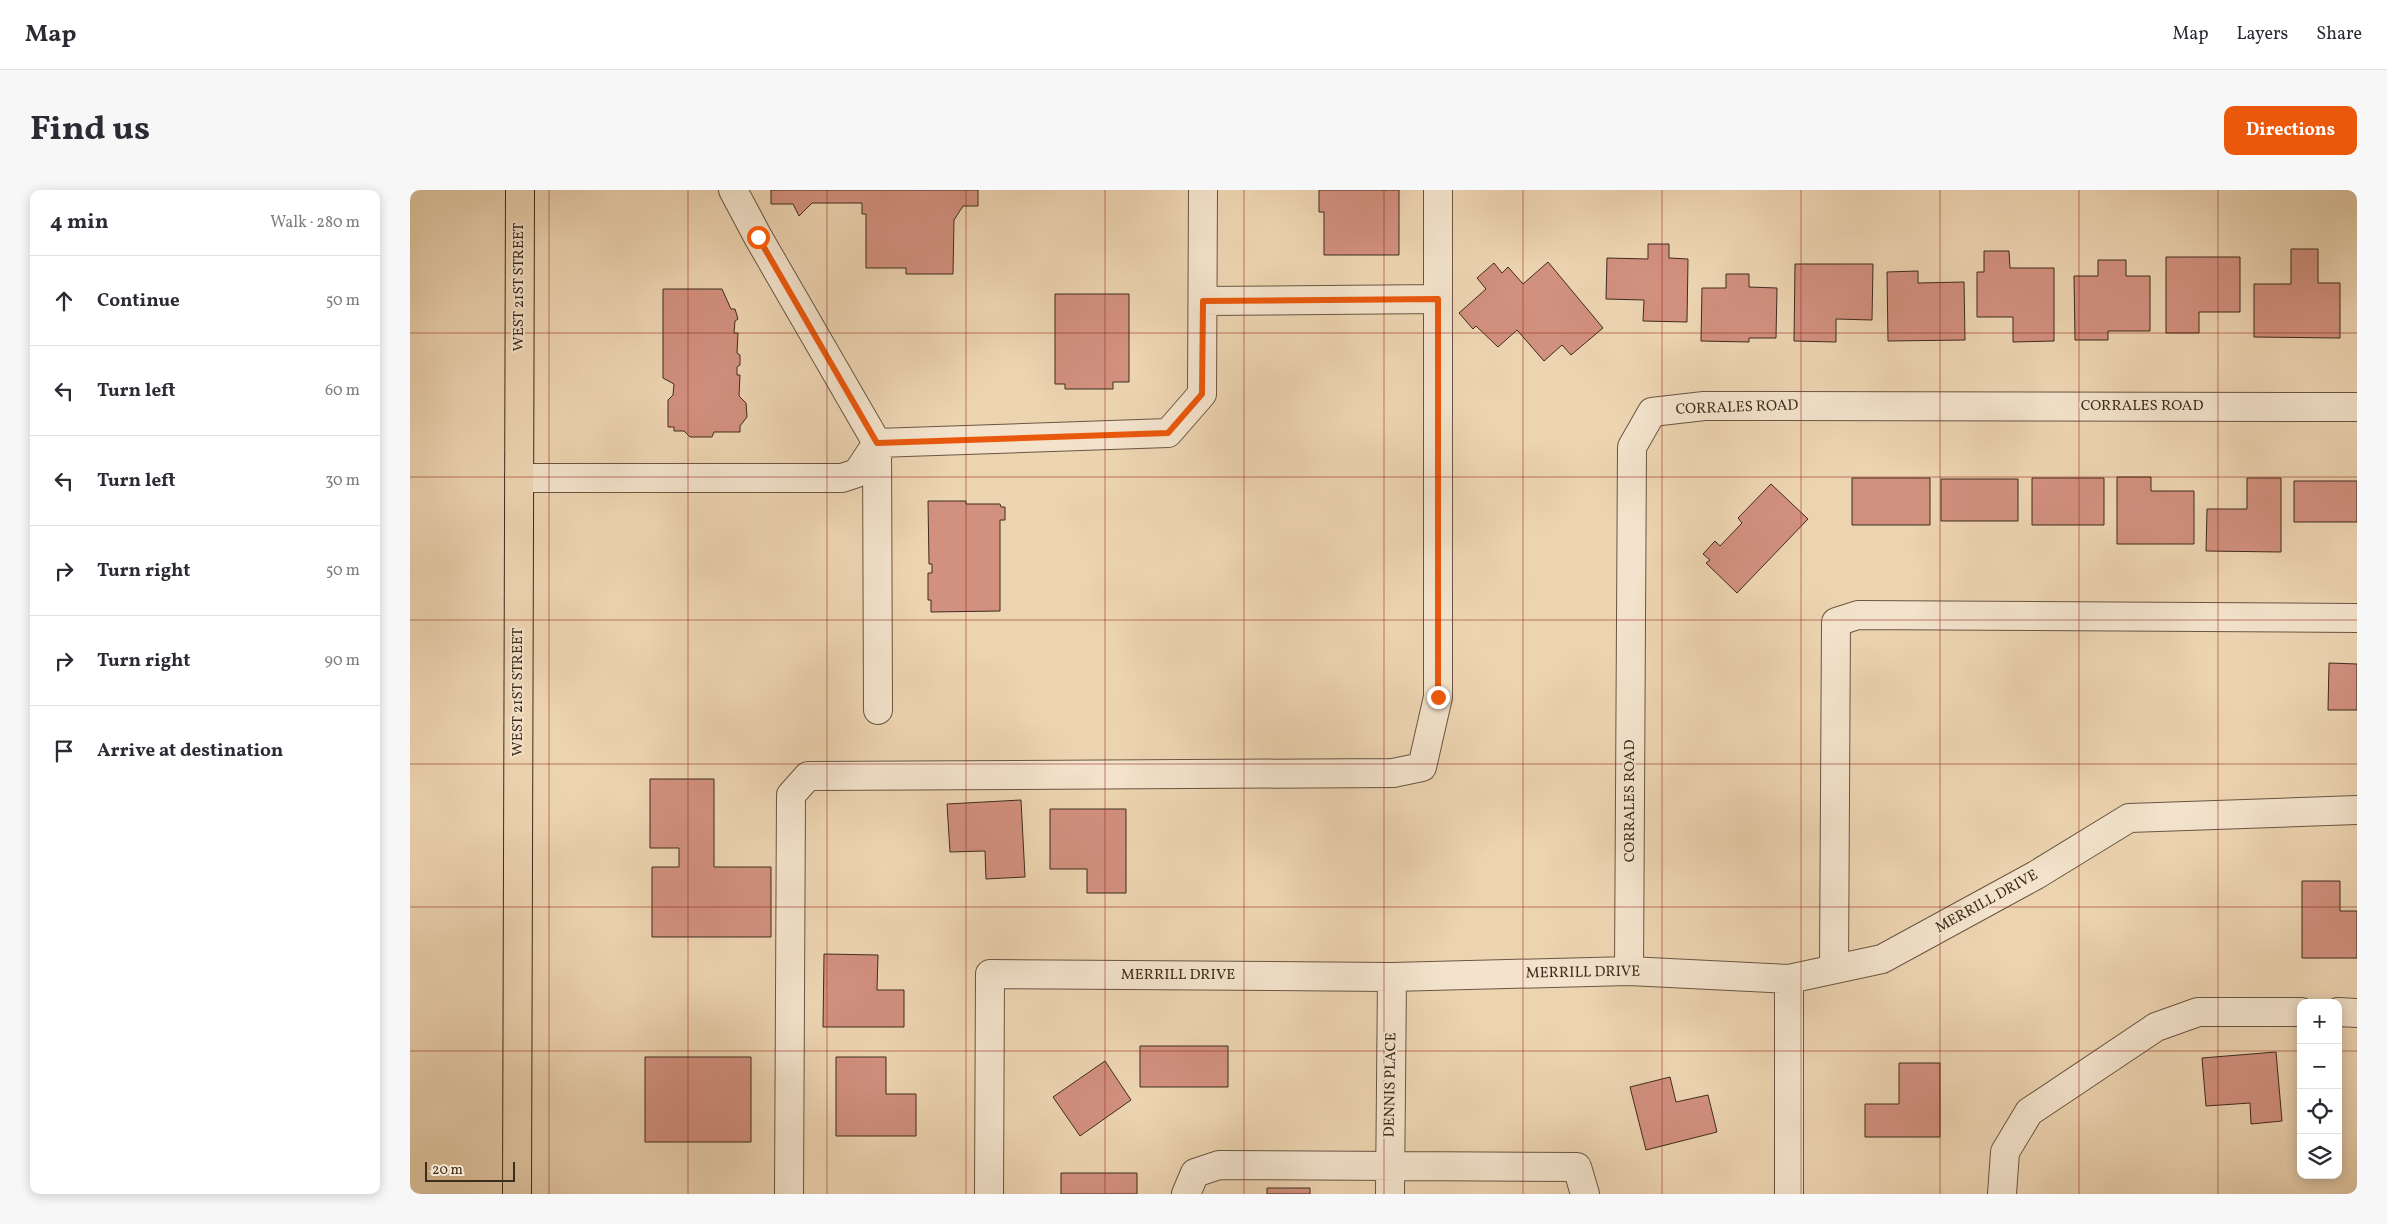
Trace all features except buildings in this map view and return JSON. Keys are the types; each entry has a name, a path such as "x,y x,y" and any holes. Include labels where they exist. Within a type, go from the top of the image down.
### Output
{"main road":[{"name":"WEST 21ST STREET","path":"517,1194 520,190"}],"street":[{"path":"733,190 758,237 877,443 878,710"},
{"path":"877,443 1168,433 1202,394 1203,190"},
{"path":"790,1194 791,795 808,776 1393,773 1422,767 1438,697 1438,190"},
{"path":"1203,301 1438,299"},
{"name":"CORRALES ROAD","path":"1629,971 1632,446 1652,412 1704,406 2357,407"},
{"path":"519,478 842,478 857,473 877,443"},
{"path":"1834,969 1836,622 1858,615 2357,618"},
{"name":"MERRILL DRIVE","path":"989,1194 990,974 1392,977 1629,971 1789,979 1882,959 2036,875 2129,818 2357,810"},
{"name":"DENNIS PLACE","path":"1390,1194 1392,977"},
{"path":"1789,979 1789,1194"},
{"path":"2002,1194 2005,1152 2029,1112 2156,1027 2198,1012 2297,1012"},
{"path":"2342,1012 2357,1012"},
{"path":"1186,1194 1195,1173 1219,1165 1577,1167 1585,1194"}],"route":[{"path":"758,237 877,443 1168,433 1202,394 1203,301 1438,299 1438,697"}]}
